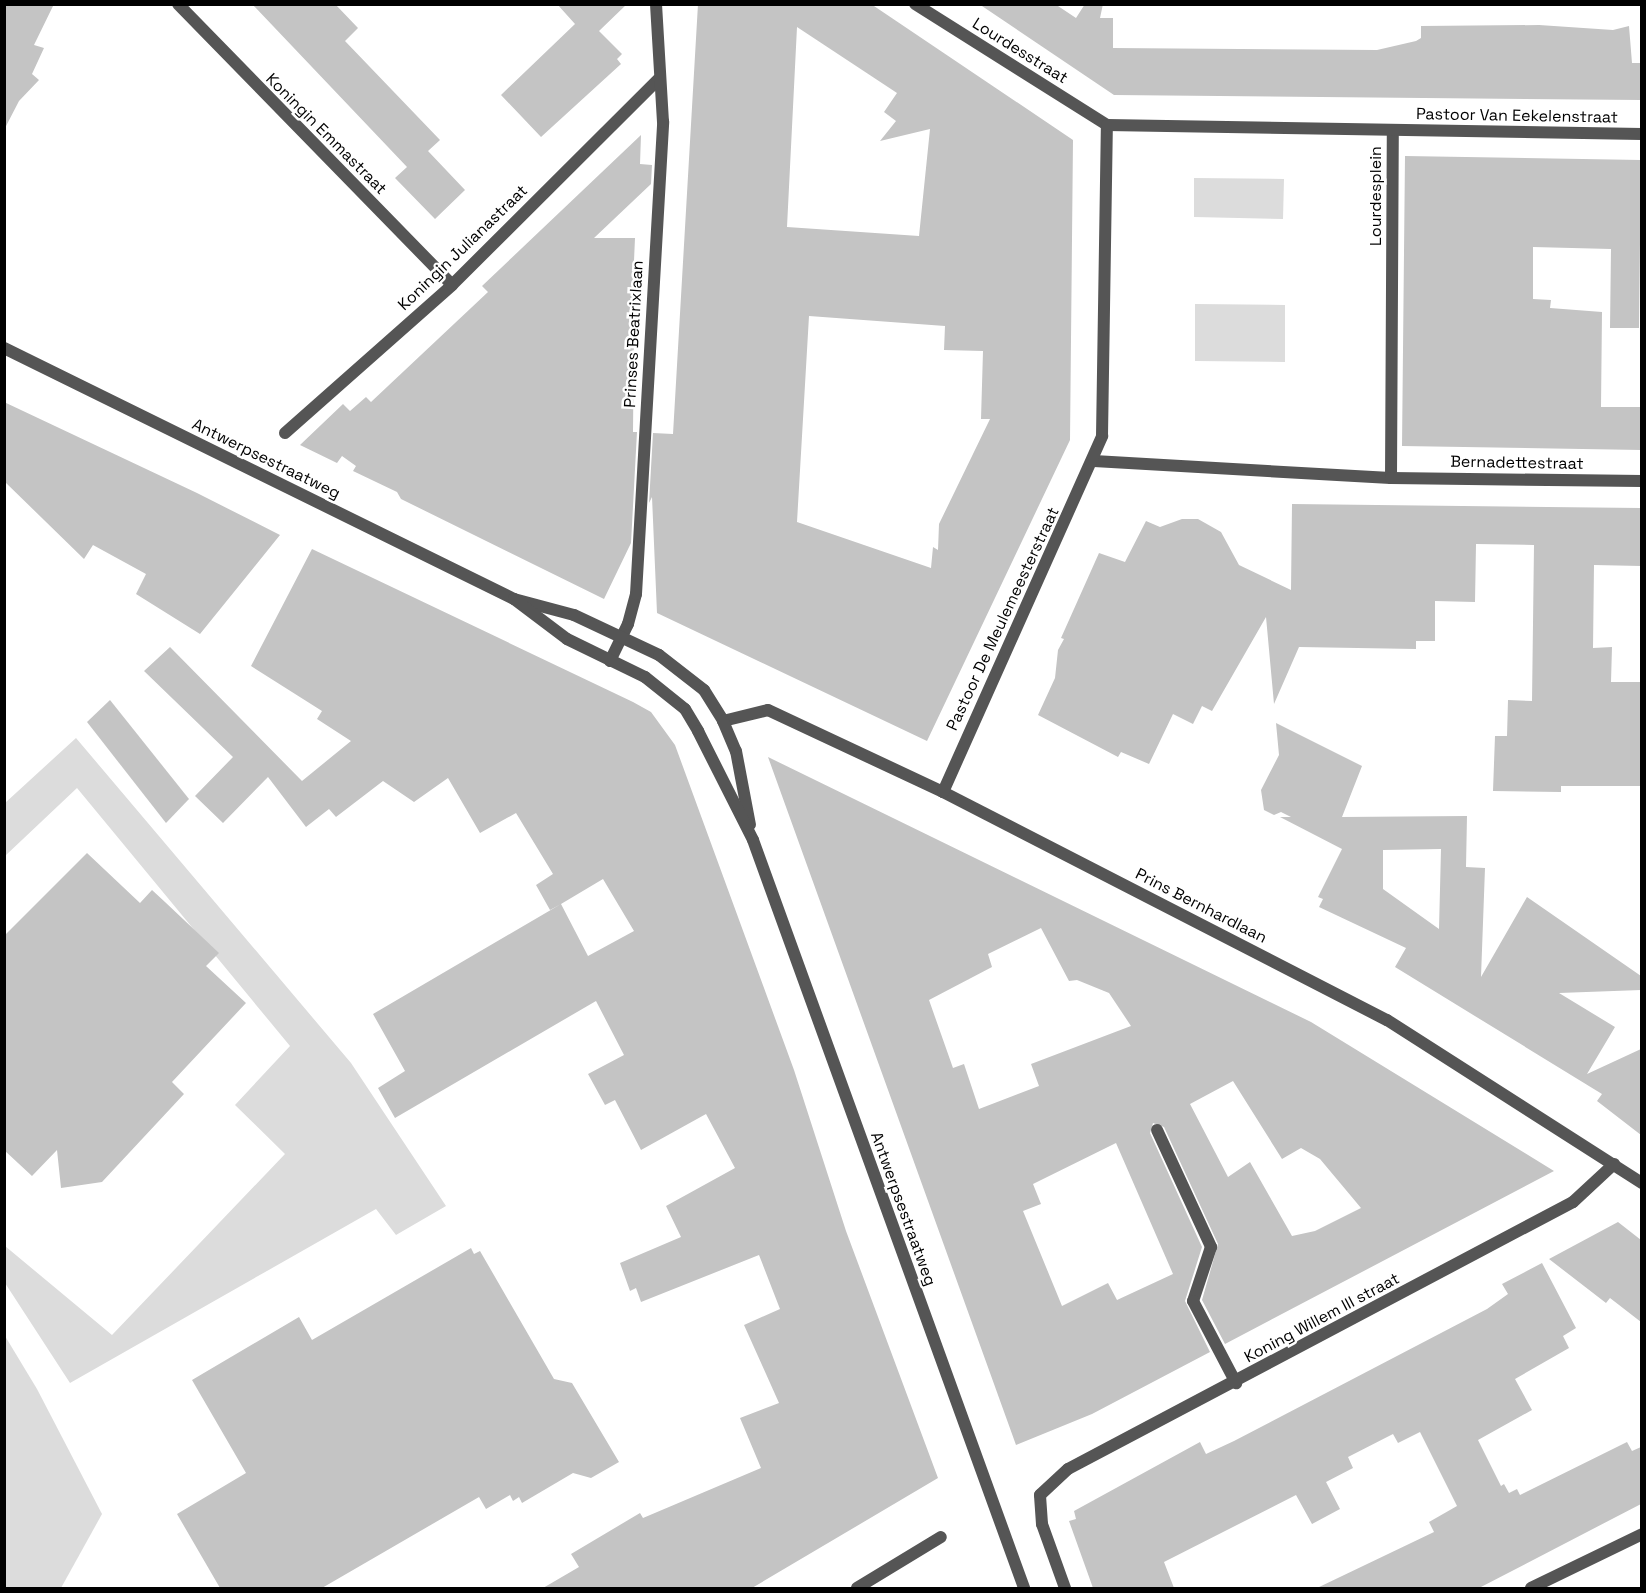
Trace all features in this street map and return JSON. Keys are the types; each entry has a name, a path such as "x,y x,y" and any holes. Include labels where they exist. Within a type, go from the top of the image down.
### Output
{"street":[{"name":"Koningin Emmastraat","path":"178,4 452,285"},
{"name":"Prinses Beatrixlaan","path":"610,661 622,638 636,594 663,122 658,80 656,4"},
{"name":"Lourdesstraat","path":"915,4 1107,125"},
{"name":"Koningin Julianastraat","path":"285,433 452,285 658,80"},
{"name":"Lourdesplein","path":"1107,125 1393,131 1391,478"},
{"path":"1107,125 1102,436 1094,461 1391,478"},
{"name":"Pastoor Van Eekelenstraat","path":"1393,131 1641,134"},
{"name":"Antwerpsestraatweg","path":"4,348 514,599 567,639 645,677 685,709 753,840 1024,1588"},
{"name":"Pastoor De Meulemeesterstraat","path":"942,792 1094,461"},
{"name":"Bernadettestraat","path":"1391,478 1641,481"},
{"name":"Antwerpsestraatweg","path":"514,599 574,615 683,670 704,690 723,720 735,751 753,840"},
{"name":"Prins Bernhardlaan","path":"723,720 768,710 942,792 1387,1020 1641,1183"},
{"path":"1157,1130 1211,1247 1193,1300 1236,1383"},
{"name":"Koning Willem III straat","path":"1065,1588 1042,1524 1040,1495 1068,1469 1236,1383 1573,1202 1614,1164"},
{"path":"1531,1588 1641,1534"},
{"path":"857,1588 941,1537"}],"shaded area":[{"path":"1194,178 1284,179 1283,219 1194,217"},
{"path":"1195,304 1285,305 1285,362 1195,361"},
{"path":"76,738 351,1063 446,1206 396,1235 376,1209 70,1383 5,1283 5,1246 112,1335 285,1154 235,1105 290,1046 77,788 5,856 5,803"},
{"path":"5,1336 37,1389 102,1514 61,1588 5,1588"}],"building":[{"path":"4,4 54,4 34,45 44,48 32,74 39,80 19,101 4,130"},
{"path":"252,4 335,4 358,28 345,41 440,140 428,151 465,190 435,219 395,178 407,167"},
{"path":"557,4 627,4 599,31 622,54 617,59 621,64 541,137 501,95 575,24"},
{"path":"698,4 871,4 1073,140 1070,440 927,741 657,613 652,497 649,503 653,433 673,434","holes":["797,27 897,93 884,112 896,121 880,141 930,129 919,236 787,227","809,316 945,326 944,350 983,351 981,419 990,419 939,524 938,550 933,547 931,568 797,522"]},
{"path":"979,4 1055,4 1076,18 1085,4 1103,4 1100,18 1113,18 1113,48 1377,50 1416,41 1421,38 1421,26 1539,25 1613,30 1629,26 1632,63 1641,63 1641,100 1114,95"},
{"path":"641,135 640,164 652,165 651,184 594,238 635,238 631,330 634,330 633,432 637,432 631,543 604,599 401,499 397,492 353,471 356,466 342,456 337,463 300,445 343,404 350,411 366,397 371,402 488,292 482,286"},
{"path":"1405,156 1641,160 1639,328 1610,328 1611,249 1533,247 1533,299 1551,300 1550,308 1602,312 1601,407 1641,407 1641,450 1402,446"},
{"path":"4,402 197,493 280,535 200,634 136,594 146,574 93,545 84,559 4,481"},
{"path":"1292,504 1641,508 1641,566 1594,565 1593,648 1612,647 1611,682 1641,682 1641,786 1561,786 1561,792 1493,791 1495,736 1507,736 1508,700 1532,701 1534,545 1476,544 1475,602 1435,601 1435,641 1416,641 1416,649 1299,647 1274,704 1266,617 1212,711 1202,706 1193,724 1173,714 1149,764 1121,752 1118,757 1038,715 1055,678 1058,650 1064,639 1061,638 1099,553 1125,562 1146,521 1160,527 1182,519 1198,519 1221,532 1239,565 1291,590"},
{"path":"312,549 651,712 675,745 794,1070 846,1231 938,1478 752,1588 543,1588 579,1567 571,1554 640,1513 643,1518 761,1468 740,1418 779,1403 744,1325 780,1309 759,1255 641,1302 636,1288 630,1291 620,1263 681,1237 666,1206 735,1168 706,1114 641,1150 615,1100 605,1105 588,1074 624,1055 596,1001 395,1118 378,1088 405,1071 373,1014 561,904 550,910 536,885 553,874 516,813 480,833 448,778 414,802 383,781 336,817 329,809 306,827 268,777 223,823 195,796 233,757 144,671 170,647 302,781 351,741 317,719 322,711 251,666","holes":["603,879 634,931 588,956 561,904"]},
{"path":"110,700 189,799 166,823 87,722"},
{"path":"1276,723 1362,766 1342,817 1467,816 1466,867 1485,868 1481,977 1527,897 1641,976 1641,990 1559,993 1615,1027 1587,1074 1641,1049 1641,1135 1597,1101 1602,1094 1395,967 1406,948 1319,907 1323,899 1318,897 1342,849 1280,817 1291,817 1281,812 1274,815 1264,810 1261,790 1279,755","holes":["1441,849 1439,929 1383,889 1383,850"]},
{"path":"768,757 1311,1022 1554,1171 1225,1344 1202,1300 1218,1244 1164,1127 1153,1123 1150,1133 1202,1247 1185,1301 1210,1352 1092,1414 1016,1445","holes":["1041,928 1069,981 1077,980 1109,993 1131,1026 1031,1064 1039,1086 979,1109 964,1064 953,1068 929,1000 992,967 988,954","1233,1081 1282,1159 1301,1148 1320,1159 1361,1208 1315,1231 1292,1236 1250,1162 1228,1177 1190,1104","1116,1143 1173,1274 1117,1300 1108,1283 1062,1306 1023,1211 1041,1204 1033,1184"]},
{"path":"87,853 140,903 152,890 165,902 219,953 206,966 246,1003 172,1082 184,1094 102,1182 61,1188 57,1150 32,1176 4,1150 4,936"},
{"path":"1618,1222 1641,1240 1641,1322 1610,1298 1606,1303 1549,1259"},
{"path":"471,1248 474,1254 480,1251 554,1379 572,1383 619,1462 591,1478 573,1473 522,1503 519,1497 513,1501 510,1495 486,1509 479,1497 322,1588 220,1588 177,1514 246,1473 192,1380 299,1317 312,1340"},
{"path":"1542,1263 1576,1328 1563,1336 1569,1348 1515,1379 1532,1410 1478,1440 1501,1486 1504,1484 1509,1493 1517,1489 1520,1495 1627,1442 1632,1451 1641,1447 1641,1504 1479,1588 1317,1588 1434,1532 1429,1522 1457,1506 1420,1432 1398,1443 1393,1434 1348,1457 1353,1468 1326,1482 1340,1509 1312,1524 1296,1495 1164,1562 1174,1588 1093,1588 1069,1521 1076,1519 1074,1511 1200,1442 1206,1454 1234,1441 1487,1309 1508,1294 1502,1284"}]}
